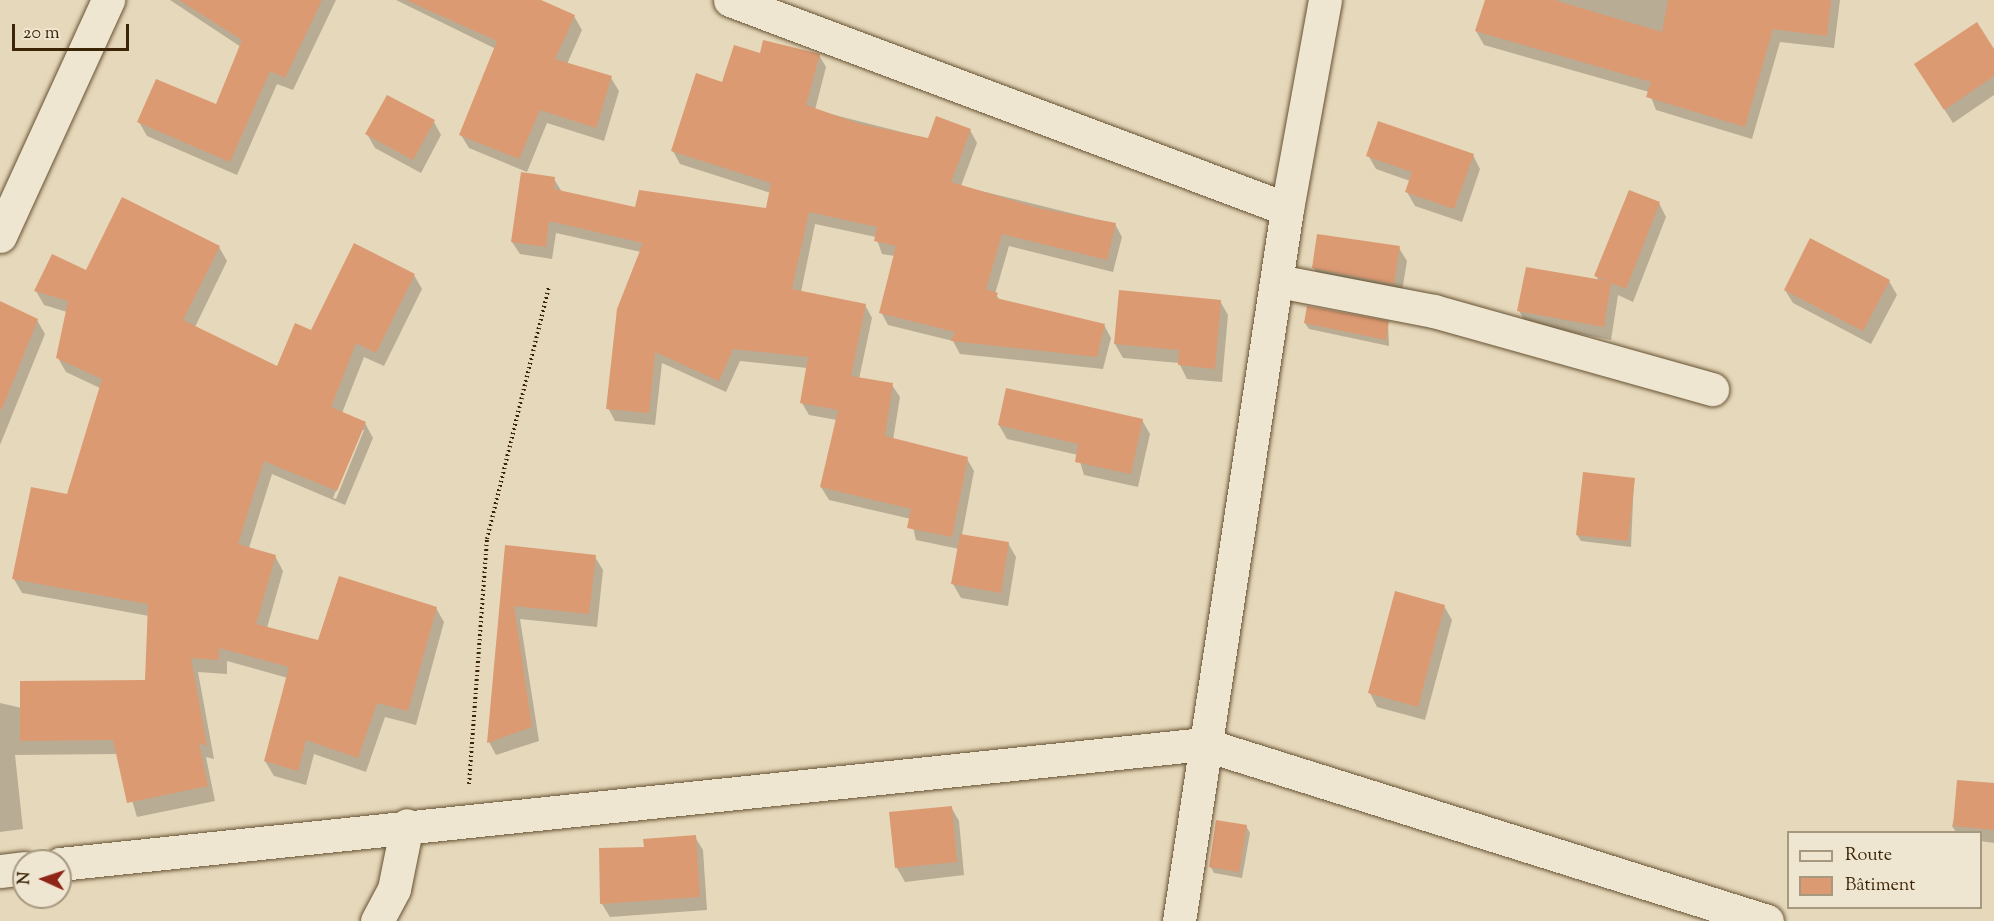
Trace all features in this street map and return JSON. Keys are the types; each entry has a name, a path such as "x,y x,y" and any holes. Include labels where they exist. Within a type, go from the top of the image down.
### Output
{"street":[{"path":"0,237 108,0"},
{"path":"729,0 1287,209"},
{"path":"1179,921 1203,744 1278,281 1287,209 1324,0"},
{"path":"1278,281 1434,311 1712,389"},
{"path":"72,863 466,818 1203,744 1767,921"},
{"path":"377,921 394,889 407,825"}],"path":[{"path":"466,818 487,539 549,287"}],"building":[{"path":"179,0 322,0 285,78 270,71 230,162 137,122 156,79 216,104 242,40"},
{"path":"406,0 541,0 575,15 555,59 612,76 596,128 540,110 519,159 459,135 497,41"},
{"path":"1485,0 1554,0 1662,32 1668,0 1831,0 1827,36 1773,29 1745,127 1646,97 1651,82 1475,31"},
{"path":"1977,22 1994,49 1994,76 1944,110 1914,64"},
{"path":"763,40 820,54 806,105 860,124 928,138 936,116 971,129 951,182 1038,208 1116,223 1107,260 1002,234 986,289 998,293 996,298 1105,324 1097,357 951,341 955,332 879,313 896,246 874,241 877,227 809,212 792,289 866,304 851,376 893,383 885,436 968,457 952,537 907,528 911,509 820,487 838,410 800,403 808,357 733,349 719,381 655,352 649,413 606,409 617,309 643,243 549,221 546,247 511,242 521,172 555,177 554,189 635,207 639,190 766,208 771,183 671,151 696,73 722,82 734,45 760,53"},
{"path":"387,95 435,120 413,160 365,134"},
{"path":"1378,121 1474,154 1454,209 1405,192 1412,172 1366,156"},
{"path":"1629,190 1660,202 1626,289 1611,283 1604,327 1517,311 1526,267 1608,281 1594,276"},
{"path":"122,197 220,246 183,320 277,366 295,323 311,330 354,243 415,274 376,353 356,343 331,407 366,422 337,491 264,461 238,544 276,555 256,624 318,640 339,576 437,607 408,711 377,703 358,758 306,740 298,771 264,761 289,667 219,648 219,660 191,658 207,746 199,743 208,786 127,803 113,740 20,741 20,681 145,680 148,604 12,579 31,487 67,494 102,379 56,358 68,301 34,291 52,254 86,270"},
{"path":"1317,234 1400,246 1394,284 1312,268"},
{"path":"1810,238 1890,280 1863,331 1784,290"},
{"path":"1119,290 1221,300 1215,369 1178,365 1179,350 1114,344"},
{"path":"0,301 38,319 2,409 0,409"},
{"path":"1307,306 1389,321 1386,340 1304,323"},
{"path":"1006,388 1143,419 1131,474 1075,462 1078,444 998,425"},
{"path":"1583,472 1635,478 1628,541 1576,535"},
{"path":"960,534 1009,542 1001,593 951,584"},
{"path":"505,545 596,555 589,614 514,606 532,727 487,743"},
{"path":"1395,591 1445,605 1418,707 1368,693"},
{"path":"1957,780 1994,783 1994,830 1953,826"},
{"path":"952,806 957,862 895,868 889,812"},
{"path":"1216,820 1247,825 1239,872 1209,867"},
{"path":"696,835 700,897 600,904 599,848 644,847 643,839"}]}
